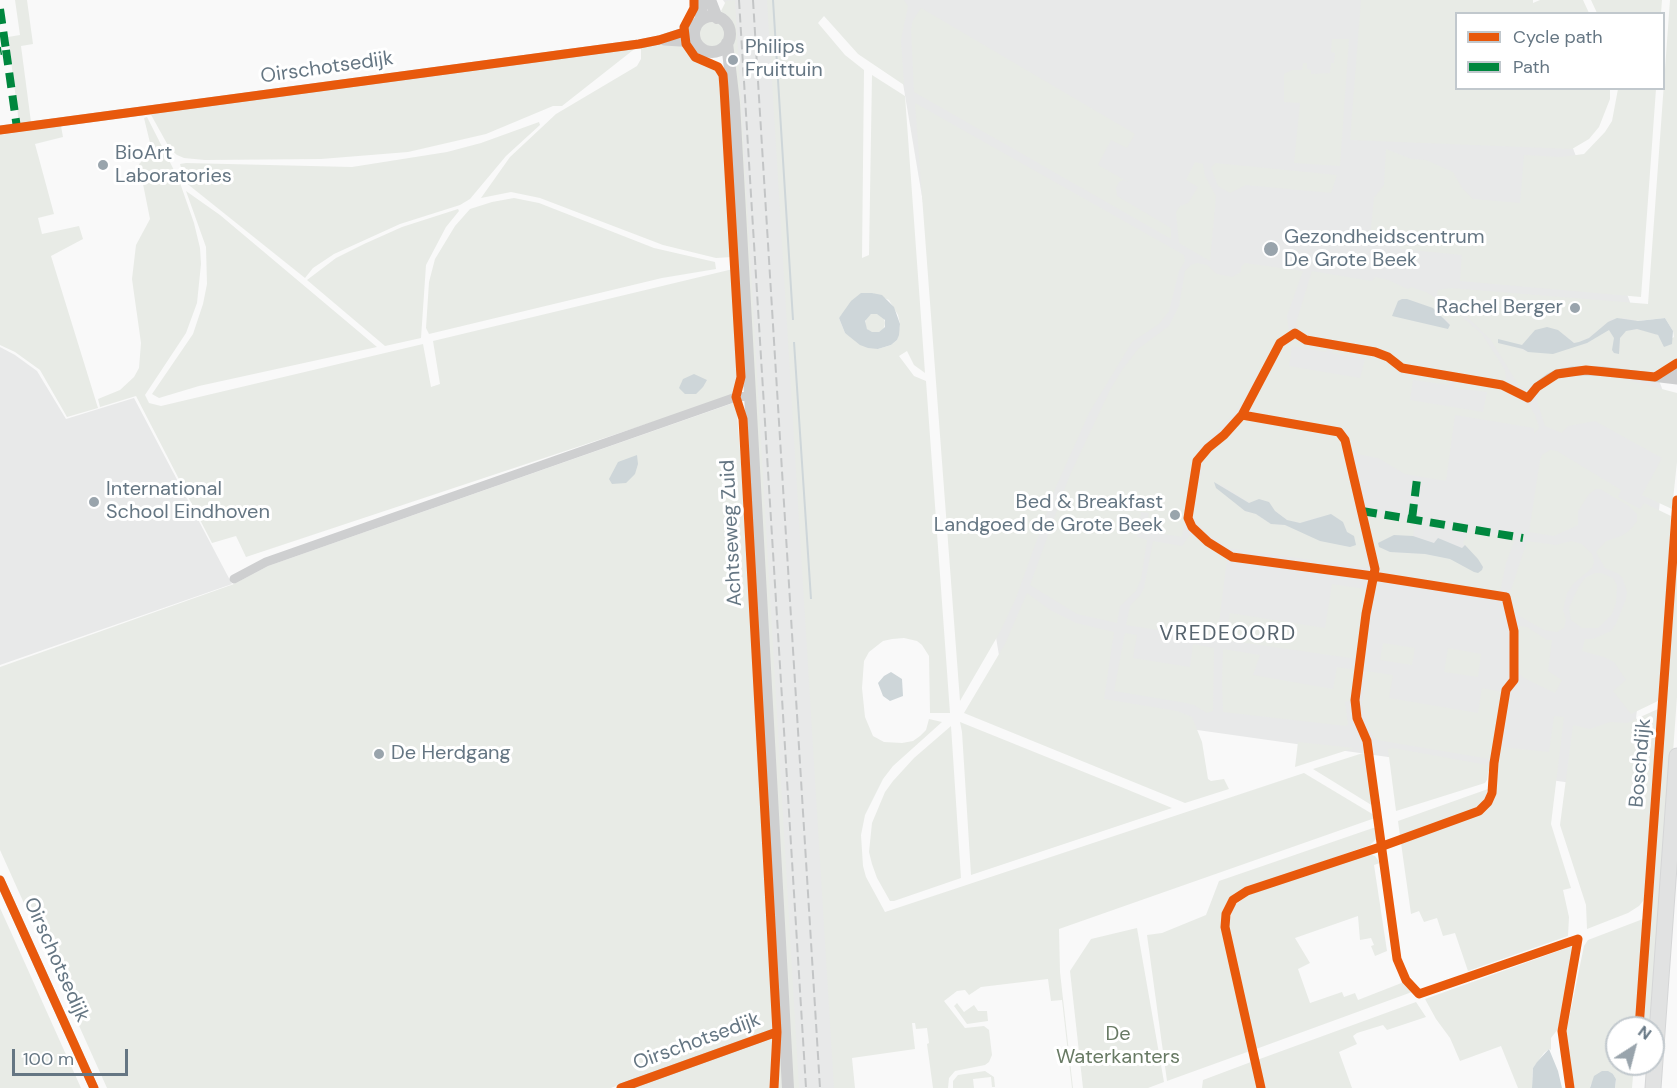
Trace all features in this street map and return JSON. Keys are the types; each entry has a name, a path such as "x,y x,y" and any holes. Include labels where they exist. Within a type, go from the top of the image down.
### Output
{"main road":[{"name":"Boschdijk","path":"1653,1088 1677,756"},
{"path":"1663,1088 1677,897"}],"street":[{"path":"701,0 694,35 696,43 719,59 732,79"},
{"path":"710,0 717,18"},
{"path":"698,24 706,18 717,18 726,23 729,28 728,43 720,50 711,52"},
{"name":"Oirschotsedijk","path":"659,40 698,24"},
{"name":"Oirschotsedijk","path":"0,130 659,40 696,43"},
{"name":"Achtseweg Zuid","path":"728,43 732,79 788,1088"},
{"path":"1528,398 1549,378 1573,371 1602,371 1677,380"},
{"path":"1655,377 1677,372"},
{"path":"234,579 277,558 736,397 750,396"},
{"name":"Oirschotsedijk","path":"0,880 94,1088"},
{"name":"Oirschotsedijk","path":"621,1088 785,1029"}],"shaded area":[{"path":"723,0 778,0 848,1088 795,1088 734,16"},
{"path":"772,0 774,0 794,320 792,320"},
{"name":"Gezondheidscentrum De Grote Beek","path":"889,0 1519,0 1465,12 1455,12 1455,90 1551,90 1670,410 1628,791 1007,703"},
{"path":"861,293 882,295 894,307 900,324 897,340 891,345 878,349 868,348 860,345 845,333 839,318 851,301","holes":["871,314 877,314 885,320 885,327 879,332 872,332 867,329 865,321"]},
{"path":"1402,299 1433,308 1450,325 1448,329 1392,316 1398,301"},
{"path":"1617,318 1638,321 1665,318 1673,331 1672,344 1664,347 1658,335 1637,329 1626,331 1620,338 1619,354 1612,350 1614,338 1609,330 1587,343 1553,354 1528,352 1498,343 1498,339 1522,345 1535,330 1547,327 1558,330 1574,343 1579,342 1589,338 1608,322"},
{"path":"793,342 795,342 812,599 810,599"},
{"name":"International School Eindhoven","path":"0,347 37,371 66,419 134,398 232,584 0,665"},
{"path":"694,374 707,380 696,394 685,394 679,388 683,379"},
{"path":"637,455 638,464 635,474 626,483 612,484 609,479 618,462"},
{"path":"1214,482 1249,503 1259,499 1269,502 1275,511 1287,520 1300,523 1331,514 1343,522 1347,532 1354,536 1356,545 1350,547 1320,541 1285,525 1271,524 1256,514 1245,511 1216,488"},
{"path":"1394,535 1413,536 1434,543 1438,538 1462,548 1465,545 1478,559 1483,567 1482,570 1478,573 1450,559 1425,554 1390,552 1379,547 1378,543"},
{"path":"891,672 902,679 903,696 890,701 883,696 878,683"},
{"path":"1549,1049 1562,1088 1532,1088 1533,1068"},
{"path":"1605,1071 1605,1076 1614,1076 1615,1088 1590,1088 1594,1076"}],"green space":[{"path":"15,0 27,0 33,44 21,46 31,122 19,123 8,37 20,35"},
{"path":"735,0 799,1088 793,1088 731,43 733,34 729,22 721,11 726,1"},
{"path":"767,0 904,0 908,6 901,40 904,85 858,54 824,16 818,23 845,55 864,70 862,258 869,255 872,75 905,96 925,373 914,365 907,351 899,356 914,376 926,381 950,713 930,713 929,656 917,641 904,638 883,641 869,652 864,661 862,688 865,717 873,736 884,742 913,741 926,730 929,719 942,722 893,766 883,779 865,815 861,835 863,866 866,877 885,912 1304,773 1374,815 1375,818 1059,929 1060,972 1073,1088 1062,1000 1051,1001 1048,979 981,987 969,995 965,990 957,991 944,1001 965,1028 984,1026 989,1030 992,1055 985,1065 955,1071 949,1078 948,1088 933,1088 927,1028 916,1029 915,1023 912,1023 915,1049 852,1058 855,1088 834,1088","holes":["872,293 889,300 898,315 900,324 897,340 891,345 878,349 845,333 839,318"]},
{"path":"1361,0 1533,0 1533,3 1540,0 1583,0 1589,12 1455,12 1455,90 1610,90 1610,99 1599,127 1589,139 1572,149 1350,140"},
{"path":"1591,0 1662,0 1661,12 1597,12"},
{"path":"1670,0 1677,0 1677,361 1659,371 1622,370 1542,378 1527,390 1519,386 1491,340 1464,314 1437,294 1438,290 1450,288 1648,304","holes":["1624,318 1638,321 1665,318 1674,337 1663,343 1653,332 1637,329 1626,331 1620,338 1619,354 1613,351 1614,338 1609,330 1587,343 1550,353 1528,352 1497,340 1522,345 1529,336 1563,334 1574,343 1589,338 1612,319"]},
{"path":"921,8 1135,134 1127,148 1111,140 1098,165 1128,182 1123,180 1119,182 1116,188 1117,196 1171,228 1171,239 914,92 911,29 913,20"},
{"path":"712,21 721,25 725,34 721,43 712,47 703,43 699,34 703,25"},
{"path":"1332,39 1349,39 1340,166 1294,163 1300,103 1284,102 1284,74 1292,70 1302,70 1303,63 1307,63 1307,69 1311,70 1311,74 1330,73 1335,53 1331,52"},
{"path":"660,44 682,45 691,56 718,70 722,79 732,257 716,258 663,245 540,198 511,192 481,198 510,157 556,114 637,66 641,59 641,47"},
{"path":"637,47 562,106 553,106 486,134 408,152 321,159 205,160 184,158 170,149 150,113"},
{"path":"723,68 728,83 745,387 740,387 742,377 727,94"},
{"path":"1618,90 1656,90 1641,297 1460,281 1462,255 1401,249 1395,241 1370,238 1374,198 1384,185 1386,149 1411,159 1426,160 1453,172 1462,188 1473,199 1520,203 1524,155 1561,157 1584,154 1612,121"},
{"path":"915,103 1184,255 1185,261 1179,271 1169,311 1159,324 1132,342 1089,413 1056,487 1016,598 1000,632 960,701"},
{"path":"147,117 179,180 194,223 201,264 197,303 186,333 145,395 149,403 161,406 423,344 431,387 440,384 433,341 733,269 739,377 734,395 246,557 236,536 212,543 136,396 100,407 98,399 120,390 134,377 139,368 141,343 132,279 136,245 150,219 139,164 152,151 144,118"},
{"path":"539,122 540,125 506,156 470,199 460,205 400,224 334,254 313,268 305,278 185,182 180,164 352,167 447,152 481,143"},
{"path":"61,126 63,137 35,144 54,214 38,218 42,234 79,226 83,239 51,256 98,408 67,417 40,370 15,352 0,345 0,135"},
{"path":"1195,162 1203,164 1205,176 1216,196 1210,261 1179,243 1176,212 1180,206 1188,203 1198,187 1186,180"},
{"path":"1215,163 1337,175 1331,193 1246,185 1230,193 1218,186 1211,168"},
{"path":"186,191 220,215 377,347 199,386 159,398 152,394 193,334 207,284 206,247"},
{"path":"514,198 539,203 654,248 715,262 716,269 662,278 429,334 426,328 429,282 435,259 455,226 470,209"},
{"path":"458,209 459,211 446,227 426,265 421,338 385,346 307,280 336,258 364,244 402,227"},
{"path":"1197,263 1207,265 1217,274 1232,277 1241,272 1241,267 1245,263 1303,271 1287,316 1289,332 1277,342 1234,414 1198,450 1193,466 1182,537 1146,531 1149,513 1141,512 1137,537 1147,540 1141,579 1136,591 1120,606 1117,623 1077,614 1030,585 1069,477 1110,390 1138,349 1169,326 1179,306 1185,271"},
{"path":"1312,271 1372,281 1375,277 1388,280 1408,289 1411,287 1426,292 1453,309 1482,334 1505,370 1506,379 1504,381 1403,365 1383,351 1372,347 1308,337 1299,331 1296,323","holes":["1396,307 1445,318 1450,324 1448,329 1392,311"]},
{"path":"875,313 882,316 885,323 882,330 875,333 868,330 865,323 868,316"},
{"path":"1297,338 1303,342 1327,348 1326,352 1292,346 1289,366 1360,378 1365,359 1332,353 1333,348 1375,355 1387,361 1399,372 1449,380 1449,385 1413,380 1410,400 1483,412 1487,392 1454,388 1455,381 1501,389 1529,405 1539,428 1534,434 1534,428 1455,415 1446,481 1405,474 1378,458 1352,453 1346,432 1340,428 1255,414 1249,407 1282,346"},
{"path":"1568,374 1616,377 1677,393 1677,462 1672,509 1642,495 1662,458 1595,421 1568,426 1562,433 1545,426 1537,400 1540,389 1544,384"},
{"name":"De Herdgang","path":"736,402 777,1011 775,1028 611,1088 107,1088 0,850 0,667 234,584 268,566"},
{"path":"1241,419 1337,435 1341,441 1368,568 1228,548 1204,531 1193,515 1204,458","holes":["1218,483 1250,503 1269,502 1275,511 1287,520 1300,523 1318,517 1343,522 1347,532 1301,532 1285,525 1271,524 1256,514 1245,511"]},
{"path":"1550,450 1557,451 1621,490 1618,497 1640,509 1644,503 1671,516 1658,701 1631,714 1613,691 1626,680 1614,662 1582,651 1585,639 1593,639 1611,631 1616,624 1627,592 1623,579 1619,574 1605,568 1596,552 1606,541 1630,530 1637,521 1637,514 1629,506 1600,489 1596,489 1589,494 1578,511 1578,525 1554,536 1529,532 1540,460 1542,455"},
{"path":"1367,514 1415,522 1413,537 1378,543 1380,547 1390,552 1425,554 1450,559 1478,573 1469,550 1463,543 1468,530 1515,539 1506,563 1500,592 1381,573 1378,570"},
{"path":"1192,535 1198,536 1227,559 1217,639 1126,625 1130,606 1144,588 1153,541 1182,546"},
{"path":"1677,536 1677,697 1654,1016 1643,1016"},
{"path":"1527,541 1556,545 1571,541 1582,544 1592,554 1594,562 1592,568 1574,583 1567,593 1563,610 1566,620 1564,628 1557,632 1544,630 1514,613 1510,593"},
{"path":"1595,573 1613,578 1617,585 1616,603 1612,614 1598,628 1582,628 1571,620 1569,608 1585,578"},
{"path":"1332,584 1366,589 1357,659 1225,640 1230,613 1325,628"},
{"path":"1027,593 1050,610 1076,623 1114,632 1104,699 1177,711 1192,717 1202,742 1208,779 1211,781 1224,779 1229,789 1185,803 964,713 1005,644"},
{"path":"1517,627 1527,627 1547,640 1552,640 1548,671 1562,680 1555,693 1524,678 1519,673"},
{"path":"1125,633 1137,635 1133,658 1190,667 1193,644 1214,648 1213,711 1207,713 1186,703 1114,691"},
{"path":"1383,643 1415,648 1412,665 1380,660"},
{"path":"1448,648 1481,654 1478,677 1444,672"},
{"path":"1223,649 1260,655 1253,675 1333,689 1337,667 1356,670 1353,700 1345,702 1348,724 1346,726 1223,712"},
{"path":"1366,671 1393,675 1389,698 1478,713 1482,688 1503,692 1492,757 1490,759 1374,738 1362,705"},
{"path":"1658,709 1647,896 1639,906 1628,913 1587,929 1586,905 1560,825 1573,725 1590,729 1610,722 1627,723"},
{"path":"1554,716 1564,717 1551,824 1571,888 1563,890 1569,917 1568,936 1468,971 1455,933 1443,936 1437,918 1424,922 1419,911 1411,914 1401,843 1482,813 1488,808 1495,792 1501,747 1549,752"},
{"path":"960,722 1172,808 971,875"},
{"path":"951,726 961,878 890,901 877,878 869,852 872,823 885,792 893,781 914,758"},
{"path":"1298,742 1354,748 1295,767"},
{"path":"1388,749 1487,765 1489,766 1487,780 1485,783 1396,811"},
{"path":"1363,753 1366,757 1373,806 1313,769"},
{"path":"1488,789 1479,807 1468,813 1400,836 1398,821"},
{"path":"1376,828 1377,838 1370,845 1243,890 1229,900 1222,925 1250,1051 1167,1081 1147,935 1162,933 1206,915 1219,881"},
{"path":"1369,854 1375,856 1380,863 1374,865 1387,951 1375,956 1371,938 1360,940 1358,916 1295,938 1310,963 1298,969 1310,1003 1342,992 1344,997 1355,993 1358,1000 1404,982 1412,992 1256,1049 1229,930 1229,920 1235,905 1248,895"},
{"path":"0,908 15,941 81,1088 0,1088"},
{"path":"1643,919 1638,1016 1605,1016 1605,1076 1609,1076 1591,1084 1590,1088 1574,1088 1566,1033 1584,946 1588,940"},
{"name":"De Waterkanters","path":"1137,928 1164,1082 1148,1088 1083,1088 1070,971 1091,939"},
{"path":"1575,945 1558,1029 1551,1038 1551,1050 1544,1053 1533,1068 1532,1088 1518,1088 1501,1046 1460,1061 1450,1038 1425,999"},
{"path":"1416,1002 1426,1017 1387,1030 1383,1025 1357,1033 1353,1036 1357,1044 1339,1052 1352,1088 1264,1088 1257,1060"},
{"path":"957,1003 964,1012 974,1005 978,1011 987,1011 988,1021 967,1024 954,1006"},
{"path":"776,1037 775,1040 779,1041 784,1088 628,1088"},
{"path":"1251,1062 1257,1088 1202,1088 1203,1080"},
{"path":"985,1071 994,1077 995,1087 992,1087 991,1077 973,1079 974,1088 953,1088 953,1081 958,1075"},
{"path":"1614,1076 1633,1076 1632,1088 1615,1088"}],"railway":[{"path":"739,0 806,1088"},
{"path":"753,0 820,1088"}],"marked path":[{"path":"0,9 6,50 0,51"},
{"path":"6,50 17,128"},
{"path":"1412,519 1417,479"},
{"path":"1362,511 1523,538"}],"cycle path":[{"path":"694,0 694,8 684,27 686,44 695,57 718,67 723,75 724,88 741,377 736,397 743,419 777,1032 774,1088"},
{"path":"0,130 639,44 684,32"},
{"path":"1261,1088 1225,927 1226,914 1233,900 1247,891 1479,811 1488,802 1492,793 1494,763 1506,690 1514,680 1514,631 1506,597 1232,557 1208,542 1192,527 1188,518 1197,461 1242,415 1280,343 1295,333 1306,340 1375,352 1388,357 1402,368 1502,385 1528,398 1537,387 1557,374 1586,370 1655,377 1677,363"},
{"path":"1242,415 1339,432 1345,440 1375,569 1366,614 1355,700 1357,718 1367,741 1397,959 1406,980 1419,994 1578,939 1562,1031 1570,1088"},
{"path":"1640,1016 1677,500"},
{"path":"0,880 94,1088"},
{"path":"621,1088 777,1032"}],"place":[{"name":"Philips Fruittuin","path":"733,60"},
{"name":"BioArt Laboratories","path":"103,165"},
{"name":"Gezondheidscentrum De Grote Beek","path":"1271,249"},
{"name":"Rachel Berger","path":"1575,308"},
{"name":"International School Eindhoven","path":"94,502"},
{"name":"Bed & Breakfast Landgoed de Grote Beek","path":"1175,515"},
{"name":"De Herdgang","path":"379,754"}],"district":[{"name":"VREDEOORD","path":"1228,634"}]}
